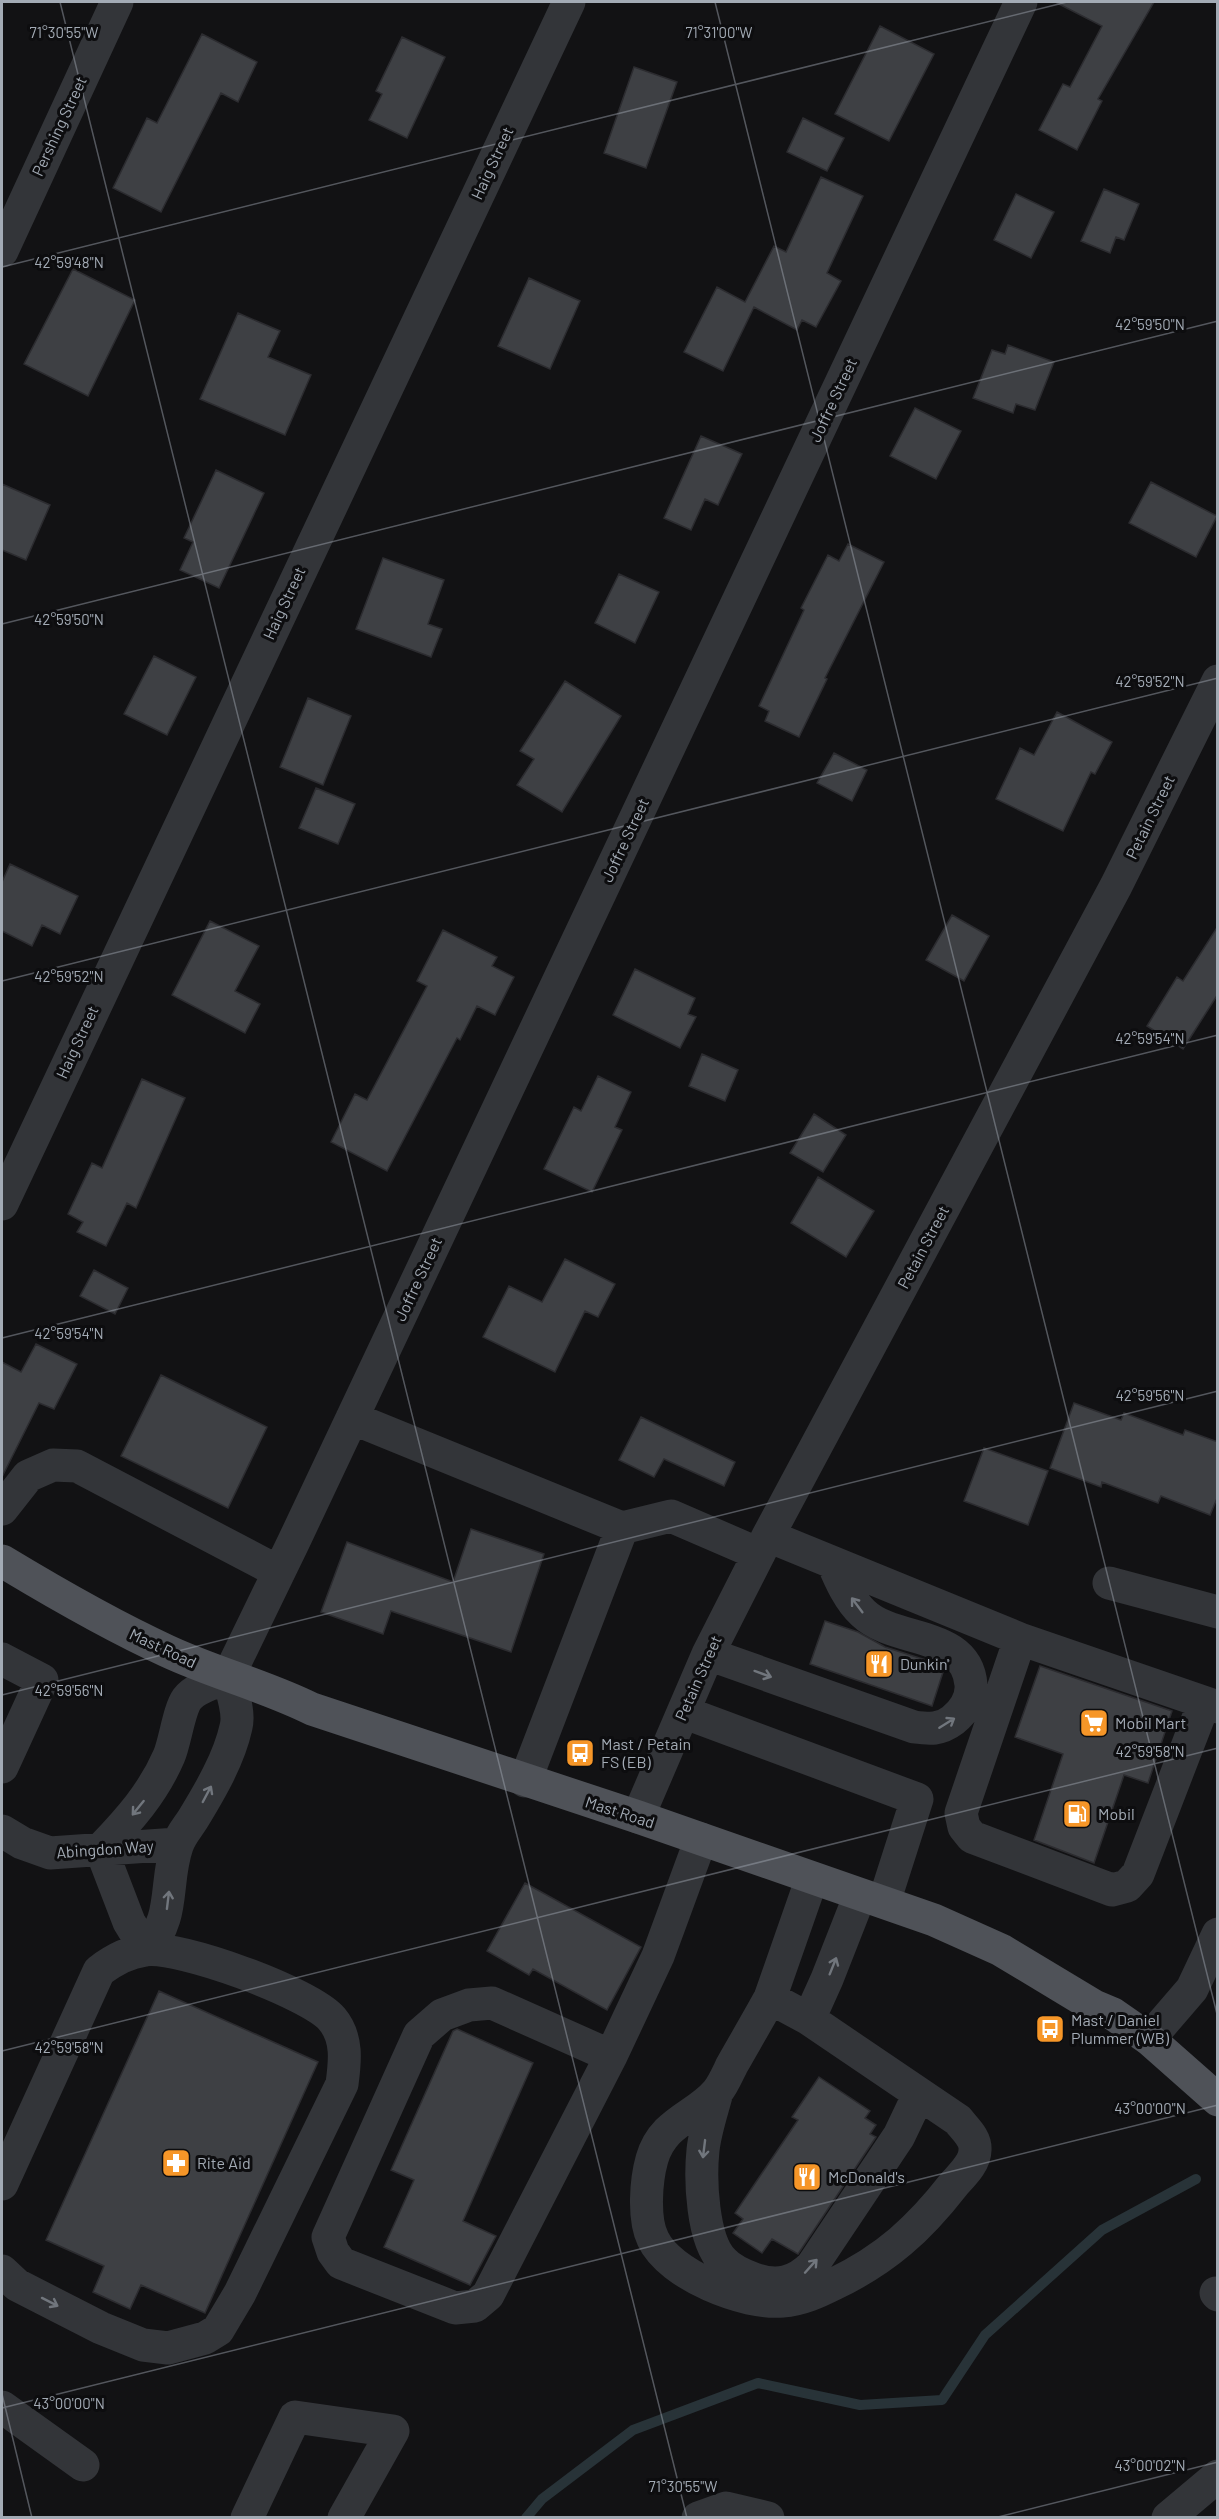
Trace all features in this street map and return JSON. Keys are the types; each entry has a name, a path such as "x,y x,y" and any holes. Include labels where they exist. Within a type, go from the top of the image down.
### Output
{"main road":[{"name":"Mast Road","path":"2,1561 56,1594 156,1646 228,1677 292,1699 312,1709 638,1817 934,1920 1001,1950 1094,2006 1113,2014 1149,2038 1218,2100"}],"street":[{"name":"Pershing Street","path":"2,251 117,2"},
{"name":"Haig Street","path":"2,1204 569,2"},
{"name":"Joffre Street","path":"228,1677 1021,2"},
{"name":"Petain Street","path":"638,1817 708,1654 1116,886 1218,681"},
{"path":"352,1418 622,1528 671,1515 764,1545 832,1563 1020,1639 1211,1705 1138,1874 1127,1886 1112,1890 972,1837 964,1827 962,1813 1020,1639"},
{"path":"2,1509 28,1476 53,1465 77,1466 279,1572"},
{"path":"525,1781 622,1528"},
{"path":"708,1654 914,1727 940,1728 954,1719 970,1698 970,1675 965,1664 944,1645 896,1631 876,1623 864,1614 846,1590 832,1563"},
{"path":"1109,1583 1218,1612"},
{"path":"2,1659 42,1680 2,1767"},
{"path":"228,1677 237,1725 227,1755 194,1818 177,1844 164,1923 157,1937 146,1950 129,1922 101,1849 140,1807 159,1779 188,1698 206,1686 228,1677"},
{"path":"682,1712 917,1799 962,1813"},
{"path":"809,2019 827,1980 872,1899 917,1799"},
{"name":"Abingdon Way","path":"2,1832 22,1843 50,1853 177,1844"},
{"path":"611,2056 492,2002 470,2005 442,2015 419,2035 328,2237 333,2252 341,2263 455,2308 475,2306 488,2295 611,2056 658,1956 701,1839"},
{"path":"812,1878 770,1998 717,2092 703,2149 702,2174 712,2243 722,2261 738,2273 762,2282 777,2284 795,2280 812,2266 899,2136 919,2094"},
{"path":"1149,2038 1192,1989 1218,1934"},
{"path":"2,2184 99,1971 118,1959 146,1950 192,1955 229,1968 321,2009 340,2032 346,2058 342,2084 240,2293 218,2330 205,2338 168,2348 143,2345 101,2328 17,2285 2,2271"},
{"path":"717,2092 663,2135 652,2157 647,2179 647,2200 653,2239 665,2255 682,2269 705,2282 733,2293 761,2301 783,2301 811,2295 876,2262 928,2217 970,2165 976,2153 975,2143 958,2120 809,2019 770,1998"},
{"path":"2,2407 83,2465"},
{"path":"247,2517 295,2417 393,2431 344,2517"},
{"path":"1168,2517 1218,2475"},
{"path":"698,2517 726,2508 768,2517"}],"building":[{"path":"1055,2 1154,2 1098,99 1102,101 1077,150 1039,130 1063,84 1070,87 1102,26"},
{"path":"880,26 934,54 889,141 835,114"},
{"path":"202,34 257,62 238,102 221,93 161,212 113,188 147,118 157,123"},
{"path":"402,37 445,57 407,138 369,120 382,94 376,91"},
{"path":"634,67 677,82 646,168 604,153"},
{"path":"803,118 844,138 827,171 787,152"},
{"path":"821,177 863,196 827,273 841,281 816,327 802,320 797,330 754,307 723,371 684,352 717,287 745,302 774,246 786,252"},
{"path":"1104,189 1139,204 1124,240 1116,237 1110,253 1081,241"},
{"path":"1016,194 1054,212 1031,258 994,240"},
{"path":"73,269 135,300 88,396 24,364"},
{"path":"529,278 580,301 550,369 498,346"},
{"path":"238,313 280,331 268,357 311,375 285,435 200,399"},
{"path":"1008,345 1054,362 1035,410 1016,404 1013,413 973,398 992,350 1005,354"},
{"path":"915,408 961,431 936,479 890,456"},
{"path":"701,436 742,454 718,505 705,499 691,530 664,518"},
{"path":"216,470 264,493 219,588 180,570 193,542 184,538"},
{"path":"1151,482 1217,516 1196,557 1129,523"},
{"path":"2,484 50,505 26,560 2,550"},
{"path":"848,544 884,562 825,678 827,679 799,737 765,721 769,711 759,706 804,610 801,608 828,555 839,561"},
{"path":"383,558 444,580 428,624 442,629 431,657 356,629"},
{"path":"619,574 659,592 635,643 595,623"},
{"path":"154,656 196,677 167,735 124,714"},
{"path":"565,681 621,716 562,812 517,785 534,759 520,751"},
{"path":"308,698 351,716 323,785 280,767"},
{"path":"1057,712 1112,742 1095,774 1091,772 1063,831 996,799 1020,748 1034,755"},
{"path":"834,753 867,770 852,801 817,783"},
{"path":"316,788 355,804 338,844 299,828"},
{"path":"10,864 78,896 60,934 42,925 32,946 2,931 2,882"},
{"path":"952,915 989,936 964,981 926,960"},
{"path":"210,921 259,946 235,991 260,1004 245,1033 172,995"},
{"path":"1218,926 1218,994 1183,1049 1147,1026 1177,977 1183,981"},
{"path":"443,930 497,957 492,966 514,977 495,1015 477,1006 460,1040 457,1038 387,1171 331,1142 355,1094 367,1100 427,986 417,981"},
{"path":"635,969 695,998 688,1014 696,1017 680,1048 613,1015"},
{"path":"702,1054 738,1070 725,1101 689,1086"},
{"path":"598,1076 631,1092 615,1127 622,1130 592,1192 544,1169 574,1107 581,1111"},
{"path":"142,1079 185,1098 136,1208 127,1203 106,1246 77,1232 83,1222 68,1214 92,1163 102,1168"},
{"path":"814,1114 846,1135 823,1172 790,1153"},
{"path":"818,1177 874,1211 846,1257 791,1223"},
{"path":"565,1259 615,1284 598,1317 585,1311 555,1372 483,1337 509,1286 542,1302"},
{"path":"94,1270 128,1288 115,1314 80,1296"},
{"path":"36,1344 77,1364 54,1409 39,1403 2,1477 2,1362 21,1372"},
{"path":"161,1375 267,1427 228,1508 121,1456"},
{"path":"1074,1403 1121,1420 1124,1413 1183,1435 1185,1430 1218,1442 1218,1496 1210,1515 1161,1496 1158,1503 1102,1482 1101,1487 1050,1468"},
{"path":"641,1417 735,1462 724,1486 664,1459 654,1477 619,1460"},
{"path":"984,1448 1048,1471 1028,1525 964,1501"},
{"path":"471,1529 544,1554 511,1652 391,1611 383,1634 321,1612 347,1542 453,1582"},
{"name":"Dunkin'","path":"825,1621 858,1632 885,1647 935,1663 944,1669 932,1706 810,1664"},
{"path":"1040,1666 1172,1711 1148,1783 1124,1775 1094,1863 1034,1840 1063,1754 1015,1737"},
{"path":"525,1883 641,1947 607,2010 533,1969 529,1975 487,1951"},
{"path":"159,1991 318,2062 205,2313 141,2285 130,2309 93,2292 104,2266 46,2240"},
{"path":"457,2029 533,2063 463,2221 496,2236 470,2285 384,2247 414,2180 391,2170 453,2031"},
{"name":"McDonald's","path":"819,2077 870,2111 865,2118 876,2125 870,2134 876,2137 798,2254 772,2239 762,2253 733,2233 743,2219 735,2213 798,2120 792,2117"}],"waterway":[{"path":"526,2518 542,2499 633,2430 758,2383 860,2405 942,2400 985,2335 1102,2230 1196,2179"}],"place":[{"name":"Dunkin'","path":"879,1664"},
{"name":"Mobil Mart","path":"1094,1723"},
{"name":"Mast / Petain FS (EB)","path":"580,1753"},
{"name":"Mobil","path":"1077,1814"},
{"name":"Mast / Daniel Plummer (WB)","path":"1050,2029"},
{"name":"Rite Aid","path":"176,2163"},
{"name":"McDonald's","path":"807,2177"}]}
